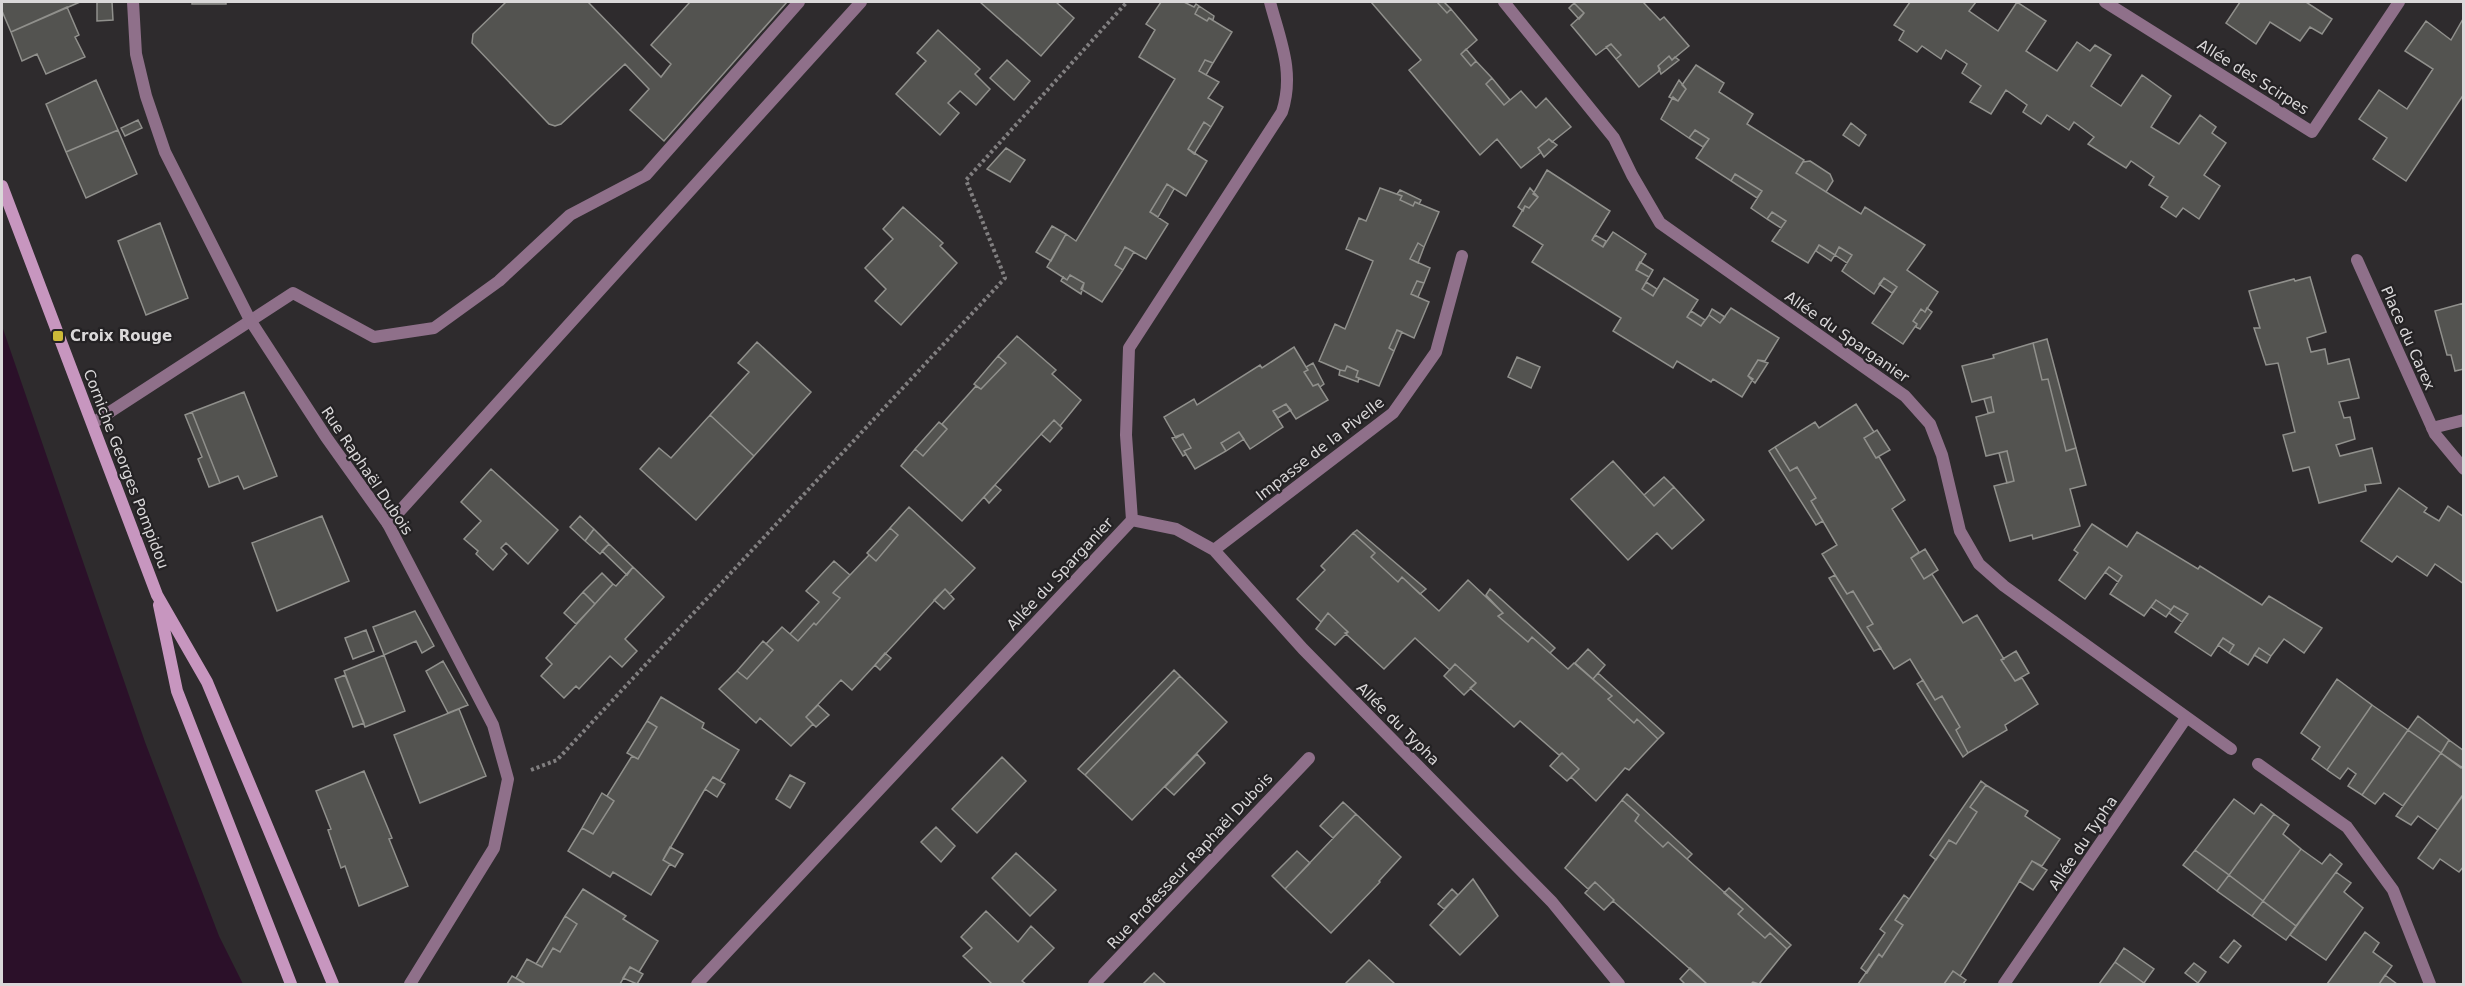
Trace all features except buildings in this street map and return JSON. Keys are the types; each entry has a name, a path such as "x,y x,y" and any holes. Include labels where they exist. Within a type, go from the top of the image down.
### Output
{"main road":[{"name":"Corniche Georges Pompidou","path":"2,186 157,595 177,691 291,984"},
{"name":"Corniche Georges Pompidou","path":"157,595 207,682 333,984"}],"street":[{"name":"Rue Raphaël Dubois","path":"133,2 136,54 146,96 165,152 250,320 326,437 388,524 493,725 508,779 494,848 410,984"},
{"path":"93,423 293,293 374,337 434,328 499,281 570,215 646,175 799,2"},
{"path":"388,524 861,2"},
{"name":"Allée du Sparganier","path":"697,984 1132,520 1126,435 1129,348 1282,112 1288,92 1287,69 1270,2"},
{"name":"Allée du Sparganier","path":"1504,2 1614,138 1660,223 1905,396 1930,424 1942,455 1960,531 1978,564 2004,586 2231,749"},
{"name":"Allée des Scirpes","path":"2105,2 2312,132 2399,2"},
{"name":"Impasse de la Pivelle","path":"1214,550 1393,413 1436,352 1462,256"},
{"name":"Place du Carex","path":"2357,260 2432,428 2463,469"},
{"path":"2432,428 2463,420"},
{"name":"Allée du Typha","path":"1132,520 1176,529 1214,550 1303,649 1552,902 1619,984"},
{"name":"Allée du Typha","path":"2004,984 2186,718"},
{"name":"Rue Professeur Raphaël Dubois","path":"1094,984 1309,758"},
{"path":"2258,764 2347,827 2393,890 2430,984"}],"path":[{"path":"508,779 557,760 1005,278 966,180 1127,2"}],"shaded area":[{"path":"2,326 145,742 219,936 243,984 2,984"}],"place":[{"name":"Croix Rouge","path":"58,336"}]}
